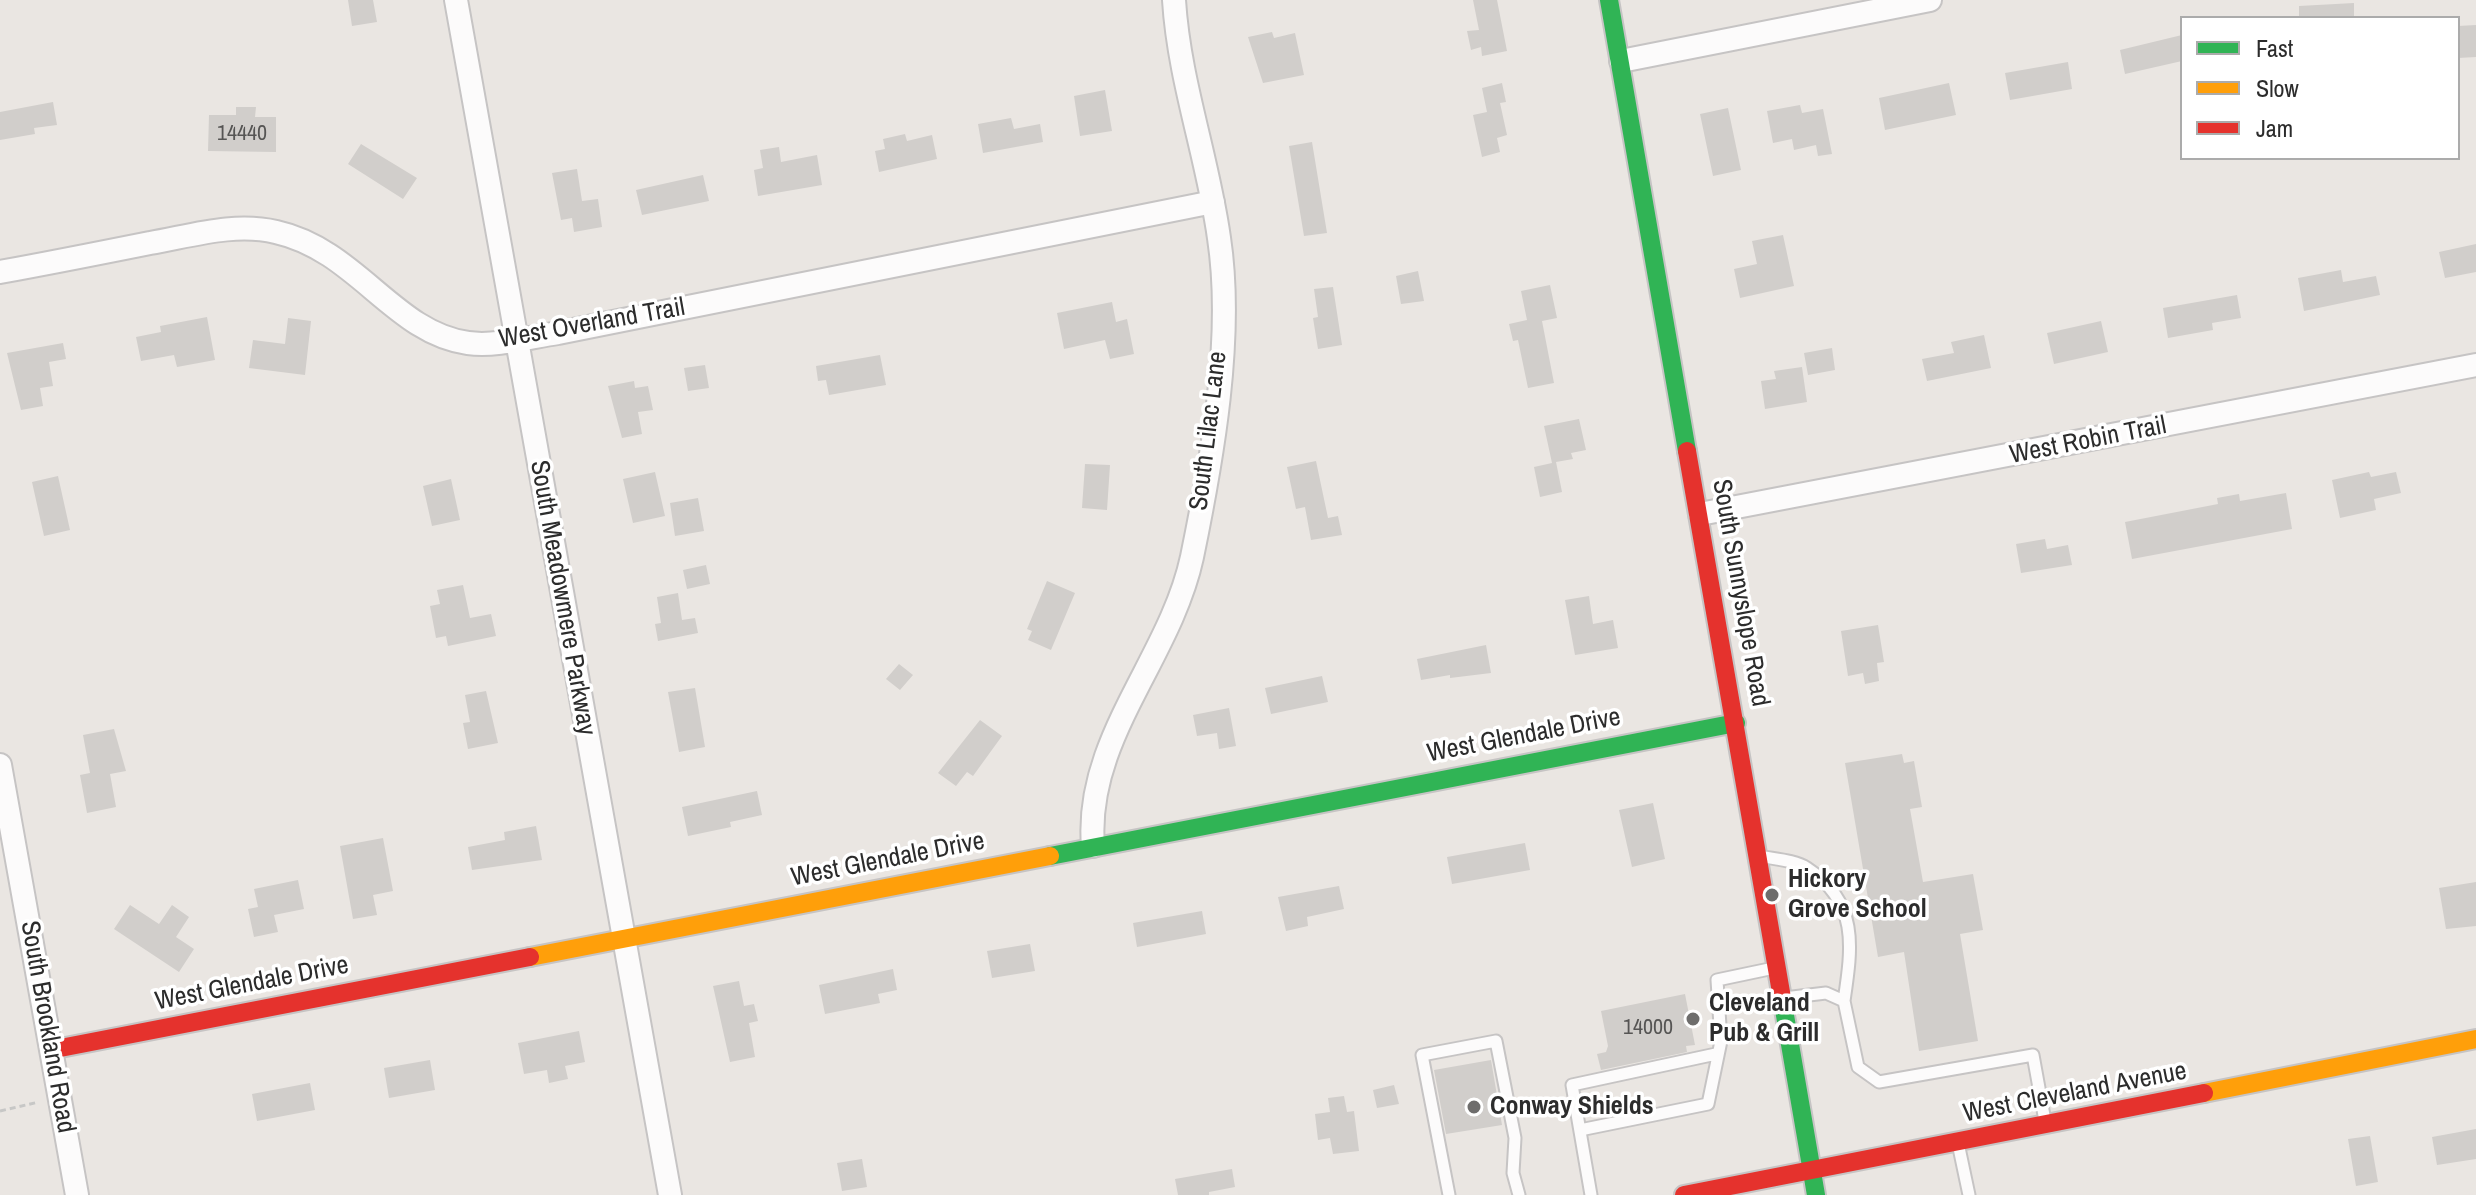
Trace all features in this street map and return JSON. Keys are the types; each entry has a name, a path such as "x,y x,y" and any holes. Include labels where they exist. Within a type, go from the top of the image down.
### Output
{"street":[{"name":"South Meadowmere Parkway","path":"456,0 670,1195"},
{"name":"South Lilac Lane","path":"1093,846 1091,820 1098,777 1109,743 1168,626 1191,560 1211,442 1222,318 1222,256 1185,75 1174,0"},
{"name":"South Sunnyslope Road","path":"1609,0 1816,1195"},
{"path":"1621,61 1930,0"},
{"name":"West Overland Trail","path":"0,272 218,230 256,228 319,246 343,261 422,327 471,344 515,339 1213,202"},
{"name":"West Robin Trail","path":"1700,514 2476,365"},
{"name":"West Glendale Drive","path":"50,1050 1736,723"},
{"name":"South Brookland Road","path":"0,765 77,1195"},
{"name":"West Cleveland Avenue","path":"1684,1195 2476,1039"}],"lane":[{"path":"1759,856 1805,866 1839,897 1852,945 1844,1001 1858,1067 1879,1082 2033,1055 2046,1125"},
{"path":"1580,1130 1708,1104 1714,1089 1716,1054 1721,1041 1717,980 1777,967"},
{"path":"1783,998 1826,993 1844,1001"},
{"path":"1449,1195 1422,1055 1496,1041 1515,1138 1513,1173 1519,1195"},
{"path":"1591,1195 1572,1085 1716,1054"},
{"path":"1958,1143 1969,1195"}],"path":[{"path":"0,1111 59,1097"}],"building":[{"path":"348,0 373,0 377,22 352,26"},
{"path":"1473,0 1497,0 1507,51 1482,56 1481,47 1471,50 1467,31 1479,30"},
{"path":"2354,3 2354,16 2299,16 2299,6"},
{"path":"2476,25 2476,57 2460,58 2460,26"},
{"path":"1272,32 1274,38 1295,33 1304,75 1263,83 1248,37"},
{"path":"2180,35 2180,61 2125,74 2120,50"},
{"path":"2068,62 2072,89 2010,100 2005,73"},
{"path":"1502,83 1506,102 1500,103 1507,135 1497,138 1500,152 1482,157 1473,115 1487,112 1482,88"},
{"path":"1949,83 1956,115 1885,130 1879,98"},
{"path":"1105,90 1112,131 1080,136 1074,96"},
{"path":"53,102 57,125 34,128 35,134 0,140 0,112"},
{"path":"1800,105 1802,113 1823,109 1832,154 1818,156 1816,145 1794,150 1792,139 1773,143 1767,111"},
{"path":"236,107 256,107 255,117 276,117 276,152 208,151 209,115 236,115"},
{"path":"1728,108 1741,170 1713,176 1700,114"},
{"path":"1011,118 1014,129 1040,124 1043,142 983,153 978,124"},
{"path":"905,134 907,141 932,135 937,159 879,172 875,151 885,149 883,139"},
{"path":"1312,142 1327,233 1304,236 1289,146"},
{"path":"361,144 417,178 403,199 348,164"},
{"path":"779,147 781,162 817,155 822,185 758,196 754,170 763,168 760,150"},
{"path":"577,169 582,201 598,199 602,227 574,232 572,218 561,220 552,173"},
{"path":"703,175 709,201 642,215 636,190"},
{"path":"1783,235 1794,286 1740,298 1734,269 1757,264 1752,241"},
{"path":"2476,244 2476,272 2445,278 2439,252"},
{"path":"2341,270 2343,282 2376,276 2380,295 2304,311 2298,278"},
{"path":"1418,271 1424,301 1401,304 1396,276"},
{"path":"1550,285 1557,318 1542,321 1554,383 1528,388 1518,340 1513,341 1509,324 1527,320 1521,291"},
{"path":"1333,287 1342,345 1318,349 1313,318 1318,317 1314,289"},
{"path":"2237,295 2241,318 2212,323 2213,330 2168,338 2163,308"},
{"path":"1112,302 1116,322 1127,319 1134,354 1110,359 1105,340 1064,349 1057,313"},
{"path":"207,317 215,360 177,367 174,355 141,361 136,337 161,332 160,326"},
{"path":"288,318 311,321 305,375 249,368 253,340 285,344"},
{"path":"2101,321 2108,352 2054,364 2047,333"},
{"path":"1984,335 1991,368 1927,381 1922,359 1954,353 1951,342"},
{"path":"63,343 66,359 49,362 53,386 40,388 43,406 21,410 7,353"},
{"path":"1832,348 1835,370 1808,375 1804,353"},
{"path":"880,355 886,385 829,395 826,380 818,381 816,366"},
{"path":"705,365 709,388 688,391 684,368"},
{"path":"1802,367 1807,402 1765,409 1761,381 1776,379 1774,371"},
{"path":"634,381 635,388 648,386 653,410 638,412 642,434 622,438 608,386"},
{"path":"1579,419 1586,450 1571,453 1573,459 1556,462 1562,492 1540,497 1534,467 1552,463 1544,426"},
{"path":"1316,461 1328,518 1338,516 1342,535 1311,540 1305,507 1296,509 1287,467"},
{"path":"1085,464 1110,465 1107,510 1082,508"},
{"path":"655,472 665,516 633,523 623,479"},
{"path":"2369,472 2371,477 2396,472 2401,493 2374,499 2376,510 2340,518 2332,480"},
{"path":"58,476 70,530 44,536 32,482"},
{"path":"451,479 460,520 432,526 423,486"},
{"path":"2286,493 2292,529 2132,559 2125,522 2218,504 2217,498 2239,494 2240,501"},
{"path":"698,498 704,531 675,536 670,503"},
{"path":"2045,539 2047,549 2068,545 2072,565 2021,573 2016,544"},
{"path":"706,565 710,584 687,589 683,570"},
{"path":"1047,581 1075,593 1051,650 1028,640 1032,631 1027,629"},
{"path":"463,585 470,618 491,614 496,636 448,646 446,636 436,638 430,606 440,604 437,590"},
{"path":"678,593 682,620 695,618 698,633 658,641 655,624 661,623 657,597"},
{"path":"1589,596 1593,624 1613,620 1618,648 1575,655 1565,600"},
{"path":"1878,625 1884,662 1877,663 1879,681 1865,684 1863,673 1848,676 1841,631"},
{"path":"1486,645 1491,673 1421,680 1417,659"},
{"path":"899,664 913,675 900,690 886,679"},
{"path":"1322,676 1328,702 1271,714 1265,688"},
{"path":"695,688 705,747 679,752 668,692"},
{"path":"486,691 498,743 468,749 463,723 470,722 465,695"},
{"path":"1229,708 1236,746 1219,749 1217,733 1197,736 1193,715"},
{"path":"980,720 1002,736 973,776 967,772 956,786 938,773"},
{"path":"114,729 126,771 110,774 116,807 87,813 80,775 90,773 83,735"},
{"path":"1902,754 1904,763 1914,761 1922,807 1910,809 1923,882 1973,874 1983,930 1960,934 1978,1041 1919,1051 1904,952 1878,957 1845,763"},
{"path":"757,791 762,815 730,822 731,827 688,836 682,807"},
{"path":"1653,803 1665,859 1632,867 1619,810"},
{"path":"536,826 542,860 472,870 468,847 505,840 504,832"},
{"path":"383,838 393,891 373,895 377,915 353,919 340,846"},
{"path":"1525,843 1530,870 1452,884 1447,857"},
{"path":"298,880 304,909 274,915 278,932 254,937 248,909 258,907 254,889"},
{"path":"2476,882 2476,926 2446,929 2439,888"},
{"path":"1339,886 1344,909 1307,917 1308,926 1286,931 1278,897"},
{"path":"130,905 159,924 172,905 189,917 176,937 194,949 179,972 114,929"},
{"path":"1202,911 1206,934 1137,947 1133,923"},
{"path":"1030,944 1035,971 992,978 987,951"},
{"path":"893,969 897,990 878,994 880,1003 825,1014 819,985"},
{"path":"739,981 744,1006 754,1004 758,1021 749,1023 755,1057 730,1062 713,986"},
{"path":"1685,994 1695,1045 1686,1046 1687,1052 1601,1070 1597,1054 1606,1052 1608,1046 1601,1011"},
{"path":"579,1031 585,1062 565,1066 568,1079 549,1083 547,1070 524,1074 518,1043"},
{"path":"430,1060 435,1090 389,1098 384,1068"},
{"path":"1491,1060 1502,1125 1446,1134 1434,1070"},
{"path":"310,1083 315,1110 257,1121 252,1094"},
{"path":"1394,1085 1399,1104 1377,1108 1373,1090"},
{"path":"1344,1096 1347,1112 1354,1111 1359,1151 1333,1154 1330,1138 1318,1140 1315,1114 1330,1112 1328,1098"},
{"path":"2476,1129 2476,1159 2437,1165 2432,1137"},
{"path":"2370,1136 2378,1182 2356,1186 2348,1139"},
{"path":"862,1159 867,1187 842,1191 837,1163"},
{"path":"1232,1169 1235,1187 1209,1192 1209,1195 1178,1195 1175,1179"}],"traffic: fast":[{"path":"1609,0 1687,451"},
{"path":"1050,856 1736,723"},
{"path":"1782,998 1816,1195"}],"traffic: slow":[{"path":"530,957 1050,856"},
{"path":"2204,1093 2476,1039"}],"traffic: jam":[{"path":"1687,451 1782,998"},
{"path":"50,1050 530,957"},
{"path":"1684,1195 2204,1093"}],"place":[{"name":"Hickory Grove School","path":"1772,895"},
{"name":"Cleveland Pub & Grill","path":"1693,1019"},
{"name":"Conway Shields","path":"1474,1107"}]}
